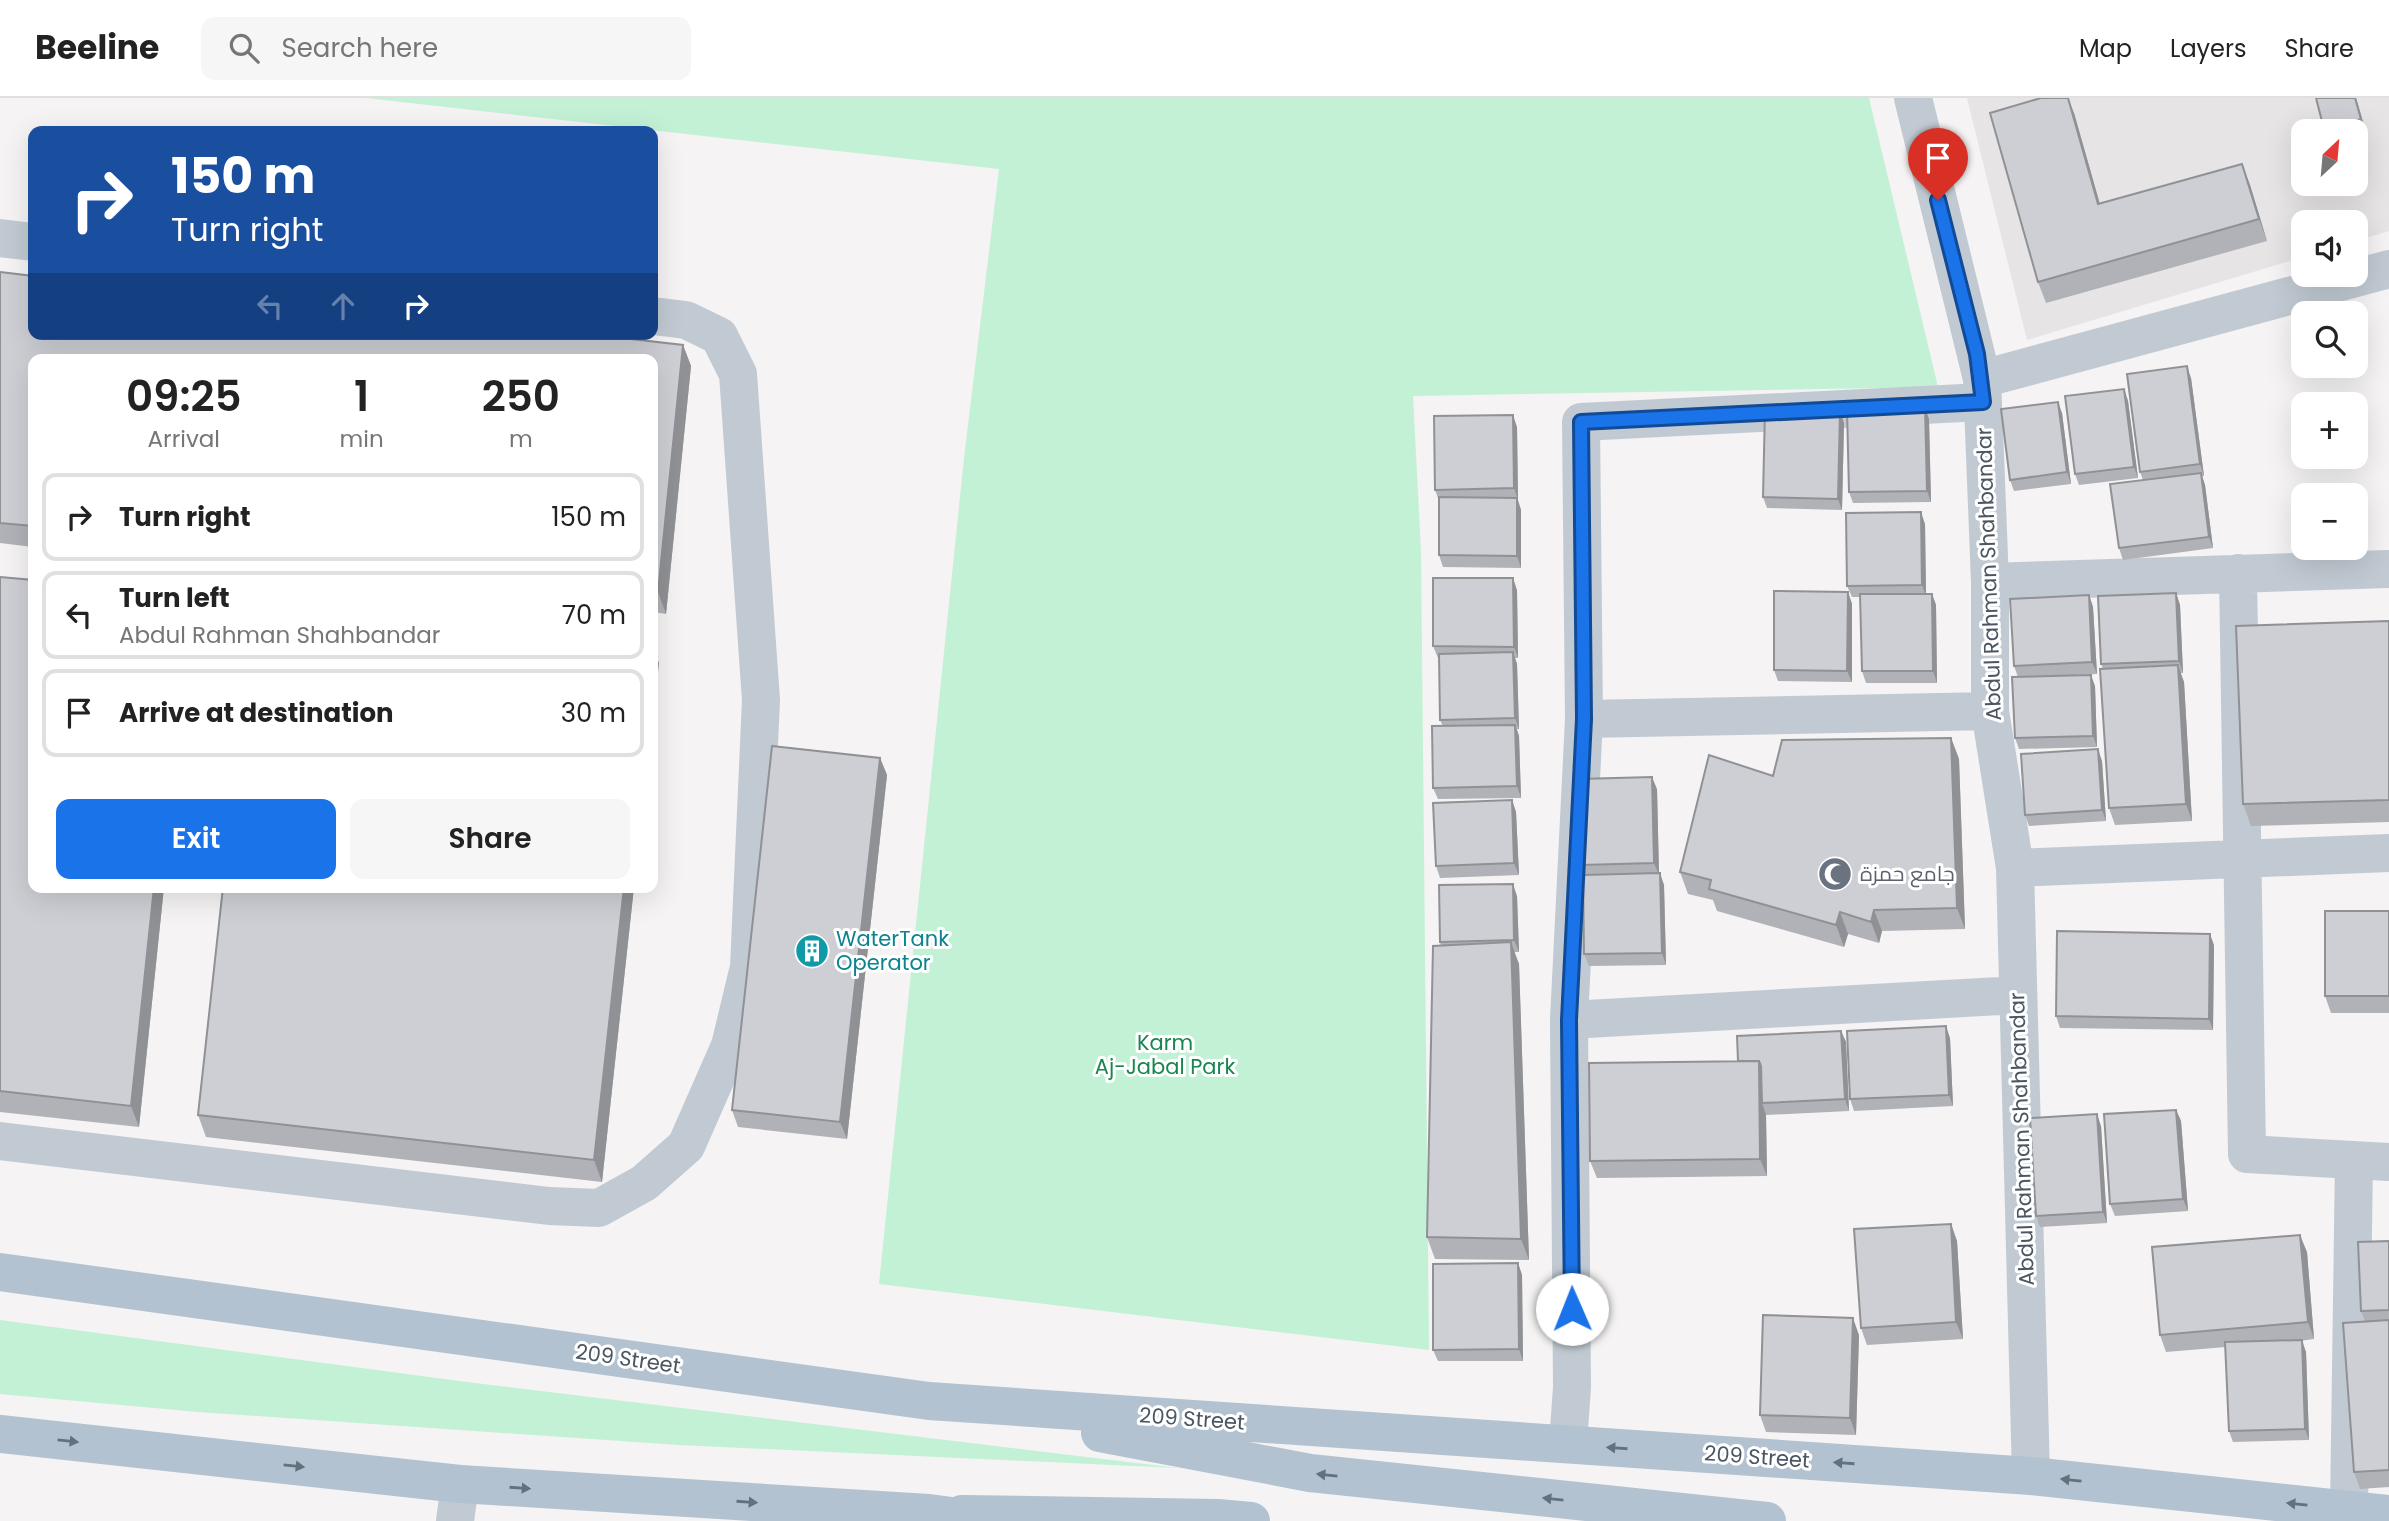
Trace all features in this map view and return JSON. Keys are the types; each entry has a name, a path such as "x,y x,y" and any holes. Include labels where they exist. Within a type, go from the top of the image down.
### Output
{"main road":[{"name":"209 Street","path":"0,1272 929,1401 2031,1476 2389,1514"},
{"path":"929,1401 1310,1473 1767,1521"},
{"path":"0,1434 457,1503 1218,1518 1251,1521"},
{"path":"929,1513 989,1521"}],"street":[{"name":"Abdul Rahman Shahbandar","path":"1913,98 1983,391 1990,582 1990,711 2015,868 2031,1476"},
{"path":"0,238 28,241"},
{"path":"1567,1444 1572,1387 1569,1020 1584,719 1581,422 1983,391 2389,269"},
{"path":"0,1141 549,1206 599,1208 644,1183 686,1146 730,1046 749,967 761,700 738,374 719,336 686,320 658,317"},
{"path":"1990,582 2389,569"},
{"path":"2238,573 2247,1154 2371,1161 2349,1509"},
{"path":"1584,719 1990,711"},
{"path":"2015,868 2389,853"},
{"path":"1569,1020 2018,995"}],"shaded area":[{"path":"1967,98 2389,98 2389,231 2368,237 2368,210 2291,210 2291,261 2027,340"}],"green space":[{"name":"Karm Aj-Jabal Park","path":"366,98 1869,98 1938,387 1413,396 1421,551 1429,1350 879,1284 964,458 999,169 658,131 658,126 616,126"},
{"path":"0,1320 467,1382 1178,1468 679,1445 198,1412 0,1394"}],"building":[{"path":"2041,98 2068,98 2098,204 2242,164 2259,219 2038,282 1990,113"},
{"path":"2316,98 2355,98 2361,119 2321,119"},
{"path":"0,272 28,275 28,340 639,340 683,345 658,592 658,354 28,354 28,526 0,523"},
{"path":"2187,366 2200,464 2140,472 2127,374"},
{"path":"2124,389 2134,467 2075,474 2065,396"},
{"path":"2058,402 2067,472 2010,480 2001,409"},
{"path":"1925,407 1927,491 1849,492 1847,409"},
{"path":"1765,409 1840,411 1838,499 1763,497"},
{"path":"1513,415 1514,488 1435,490 1434,416"},
{"path":"2201,473 2209,537 2119,548 2110,484"},
{"path":"1439,497 1517,498 1517,556 1439,555"},
{"path":"1921,512 1922,585 1847,586 1846,513"},
{"path":"0,577 28,580 28,893 153,893 131,1106 0,1091"},
{"path":"1433,578 1513,578 1514,647 1433,646"},
{"path":"1774,591 1848,592 1847,671 1774,670"},
{"path":"2176,593 2179,661 2101,664 2098,596"},
{"path":"1860,594 1932,594 1933,671 1862,671"},
{"path":"2089,595 2092,662 2014,666 2010,599"},
{"path":"2389,621 2389,800 2243,804 2236,626"},
{"path":"1513,652 1515,718 1440,720 1439,654"},
{"path":"2178,665 2186,804 2109,808 2100,669"},
{"path":"2091,675 2093,736 2015,738 2012,677"},
{"path":"1515,725 1517,786 1433,788 1432,726"},
{"path":"1951,738 1957,908 1874,910 1871,922 1840,912 1836,925 1709,889 1711,880 1680,872 1709,755 1773,776 1782,740"},
{"name":"WaterTank Operator","path":"772,746 880,758 840,1122 732,1110"},
{"path":"2098,749 2102,810 2025,815 2021,754"},
{"path":"1652,777 1654,863 1581,865 1579,779"},
{"path":"1512,800 1514,863 1436,866 1433,803"},
{"path":"1660,873 1662,953 1584,954 1583,875"},
{"path":"1513,884 1514,940 1440,942 1439,885"},
{"path":"222,893 623,893 594,1160 198,1115"},
{"path":"2325,911 2389,911 2389,996 2325,996"},
{"path":"2057,931 2210,934 2209,1019 2056,1016"},
{"path":"1511,942 1521,1239 1427,1237 1433,946"},
{"path":"1946,1026 1949,1095 1850,1099 1847,1031"},
{"path":"1841,1031 1845,1099 1762,1103 1759,1061 1738,1061 1737,1036"},
{"path":"1759,1061 1760,1159 1590,1161 1589,1063"},
{"path":"2176,1110 2183,1199 2110,1204 2104,1114"},
{"path":"2097,1114 2103,1212 2036,1216 2030,1118"},
{"path":"1951,1224 1956,1322 1861,1328 1854,1229"},
{"path":"2300,1235 2308,1322 2160,1335 2152,1247"},
{"path":"2389,1241 2389,1310 2361,1311 2358,1242"},
{"path":"1518,1263 1519,1349 1433,1350 1433,1264"},
{"path":"1763,1315 1853,1318 1850,1418 1760,1415"},
{"path":"2389,1320 2389,1470 2354,1472 2343,1323"},
{"path":"2302,1340 2305,1429 2229,1431 2225,1342"}],"place":[{"name":"جامع حمزة","path":"1835,874"},
{"name":"WaterTank Operator","path":"812,951"}],"route":[{"path":"1572,1309 1569,1020 1584,719 1581,422 1983,402 1977,354 1938,200"}]}
